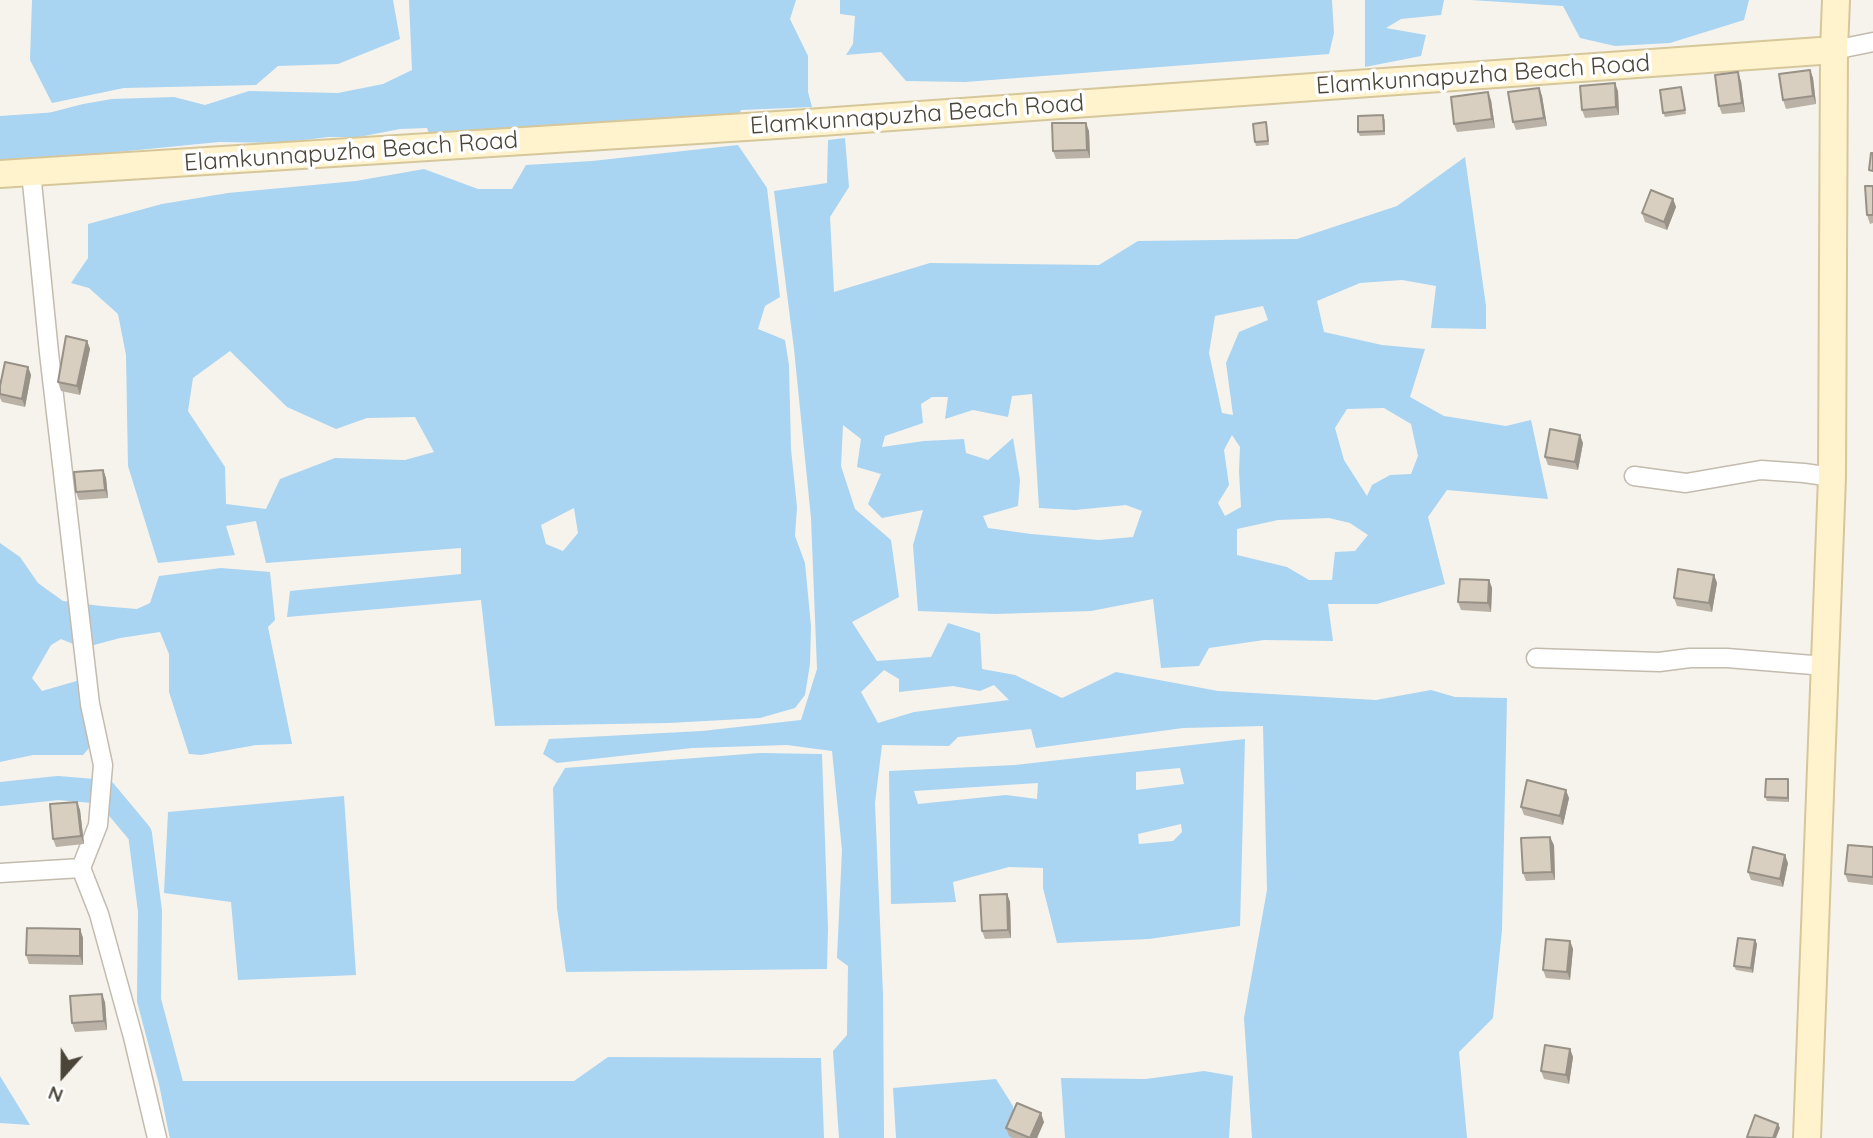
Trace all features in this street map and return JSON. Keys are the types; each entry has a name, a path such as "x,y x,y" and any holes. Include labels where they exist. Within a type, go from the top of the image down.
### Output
{"main road":[{"path":"1807,1138 1832,478 1836,0"},
{"name":"Elamkunnapuzha Beach Road","path":"0,174 807,123 1834,50"}],"street":[{"path":"1834,50 1873,42"},
{"path":"31,173 86,672 103,765 98,825 81,867 99,914 157,1138"},
{"path":"1634,476 1686,483 1761,470 1804,472 1832,478"},
{"path":"1536,658 1660,662 1690,658 1727,658 1825,666"},
{"path":"0,873 81,867"}],"water":[{"path":"32,0 393,0 400,39 338,64 278,66 256,85 124,88 52,103 30,60"},
{"path":"409,0 796,0 790,19 808,56 808,92 812,107 741,110 737,120 429,134 427,128 400,129 359,137 328,137 282,143 219,142 0,161 0,137 12,138 37,116 83,104 112,99 174,97 205,105 249,91 338,93 383,84 412,70"},
{"path":"840,0 1332,0 1334,33 1329,54 965,82 906,81 881,52 846,55 853,44 855,16 840,14"},
{"path":"1365,0 1444,0 1441,15 1401,19 1386,28 1426,35 1421,56 1365,67"},
{"path":"1471,0 1749,0 1744,20 1670,43 1615,46 1580,38 1563,6"},
{"path":"845,138 849,187 830,217 834,292 930,263 1099,265 1138,241 1297,239 1397,206 1465,157 1486,306 1486,329 1431,328 1436,286 1402,280 1360,283 1317,301 1324,332 1382,345 1425,349 1410,397 1444,416 1506,426 1531,420 1548,499 1447,490 1428,517 1445,584 1377,604 1328,604 1333,641 1264,640 1209,648 1199,666 1161,668 1153,599 1091,611 995,614 918,611 913,545 923,510 882,518 868,504 881,474 857,467 861,439 843,425 841,466 855,509 891,540 899,597 852,622 877,661 931,657 948,623 980,633 982,669 1015,675 1062,698 1116,672 1218,691 1376,700 1431,690 1455,697 1507,698 1502,930 1493,1018 1459,1052 1467,1138 1252,1138 1244,1018 1267,890 1263,726 1183,728 1036,748 1031,729 958,737 949,746 882,745 875,803 883,994 884,1138 839,1138 833,1051 847,1035 848,966 837,958 842,850 832,751 787,745 692,748 557,763 543,754 549,739 702,731 801,720 817,669 811,518 794,349 774,191 827,183 828,140","holes":["1263,306 1268,320 1239,332 1226,363 1233,415 1222,413 1209,353 1215,316","1032,394 1039,508 1075,510 1126,505 1142,511 1133,537 1099,540 988,528 983,516 1018,506 1020,480 1013,438 988,460 966,453 964,439 882,447 885,436 923,423 921,404 932,397 948,397 945,419 973,410 1008,417 1012,396","1384,408 1411,424 1418,456 1411,474 1390,475 1372,485 1367,496 1344,460 1335,428 1347,409","1232,435 1240,447 1241,507 1225,516 1218,503 1229,485 1224,450","1329,518 1350,523 1368,535 1355,551 1335,552 1332,580 1309,580 1287,567 1237,555 1237,529 1278,520","884,670 899,679 899,692 953,686 980,691 994,685 1009,700 914,712 878,723 861,692"]},
{"path":"738,145 767,188 780,297 765,306 758,329 785,340 789,365 791,449 797,507 795,536 805,563 811,626 810,664 805,695 795,708 760,718 669,723 495,726 481,600 287,617 290,591 461,574 461,548 266,563 256,521 226,526 235,555 158,563 128,466 126,355 118,314 89,288 71,283 88,258 88,224 162,204 228,193 356,181 424,169 478,189 512,189 526,165 592,161","holes":["230,351 287,407 336,429 367,418 415,417 434,452 405,460 335,458 280,479 266,509 226,504 225,467 188,411 193,378","574,508 578,533 563,551 546,544 541,525"]},
{"path":"0,543 20,557 38,583 63,601 101,606 137,609 150,603 159,576 221,568 270,572 275,620 268,627 292,744 256,745 201,755 189,754 169,692 169,654 160,632 120,638 83,648 61,639 51,645 32,678 42,691 94,676 99,703 95,741 83,755 33,755 0,762"},
{"path":"1245,739 1240,926 1149,939 1057,943 1043,888 1043,868 1009,867 953,882 956,902 891,904 889,771 1015,765","holes":["1180,768 1184,784 1136,790 1136,772","1038,783 1037,799 1006,795 918,804 914,791","1181,824 1182,832 1173,841 1139,844 1138,834"]},
{"path":"760,753 822,754 827,969 566,972 557,908 553,788 565,768"},
{"path":"344,796 356,975 238,980 231,902 164,893 168,812"},
{"path":"608,1057 821,1058 824,1138 193,1138 181,1081 574,1081"},
{"path":"1204,1071 1233,1076 1229,1138 1065,1138 1061,1078 1146,1079"},
{"path":"0,1076 30,1125 0,1123"},
{"path":"996,1079 1013,1106 1015,1138 896,1138 893,1088"}],"building":[{"path":"1810,70 1813,96 1783,100 1779,74"},
{"path":"1738,72 1742,103 1719,106 1715,75"},
{"path":"1615,83 1616,107 1582,110 1580,86"},
{"path":"1681,87 1685,110 1663,113 1660,90"},
{"path":"1539,88 1544,118 1513,122 1508,92"},
{"path":"1488,92 1492,119 1454,124 1451,97"},
{"path":"1383,115 1384,131 1358,132 1358,116"},
{"path":"1266,122 1268,141 1255,142 1253,124"},
{"path":"1052,123 1086,123 1087,150 1053,151"},
{"path":"1873,153 1873,171 1869,170"},
{"path":"1865,186 1873,186 1873,215 1867,215"},
{"path":"1651,190 1673,199 1664,222 1642,213"},
{"path":"66,336 87,341 77,386 58,382"},
{"path":"5,362 28,367 22,399 0,394"},
{"path":"1550,429 1580,435 1575,462 1545,457"},
{"path":"103,470 105,490 76,492 74,472"},
{"path":"1678,569 1714,575 1709,603 1674,598"},
{"path":"1460,579 1489,580 1488,603 1458,602"},
{"path":"1766,779 1788,779 1788,798 1765,797"},
{"path":"1527,780 1566,790 1560,816 1521,807"},
{"path":"77,802 81,836 53,839 50,804"},
{"path":"1550,837 1552,872 1523,873 1521,838"},
{"path":"1848,845 1873,847 1873,877 1845,874"},
{"path":"1753,847 1785,855 1780,879 1748,872"},
{"path":"1007,894 1008,930 982,931 980,895"},
{"path":"27,928 80,929 80,956 26,955"},
{"path":"1738,938 1755,940 1751,968 1734,966"},
{"path":"1546,939 1570,941 1567,972 1543,970"},
{"path":"102,994 104,1021 72,1023 70,996"},
{"path":"1545,1045 1570,1049 1566,1075 1541,1071"},
{"path":"1017,1103 1041,1113 1030,1138 1006,1128"},
{"path":"1755,1115 1778,1124 1773,1138 1747,1137"}],"waterway":[{"path":"0,128 59,124"},
{"path":"0,794 58,788 105,792 140,834 150,911 149,1000 182,1138"}]}
